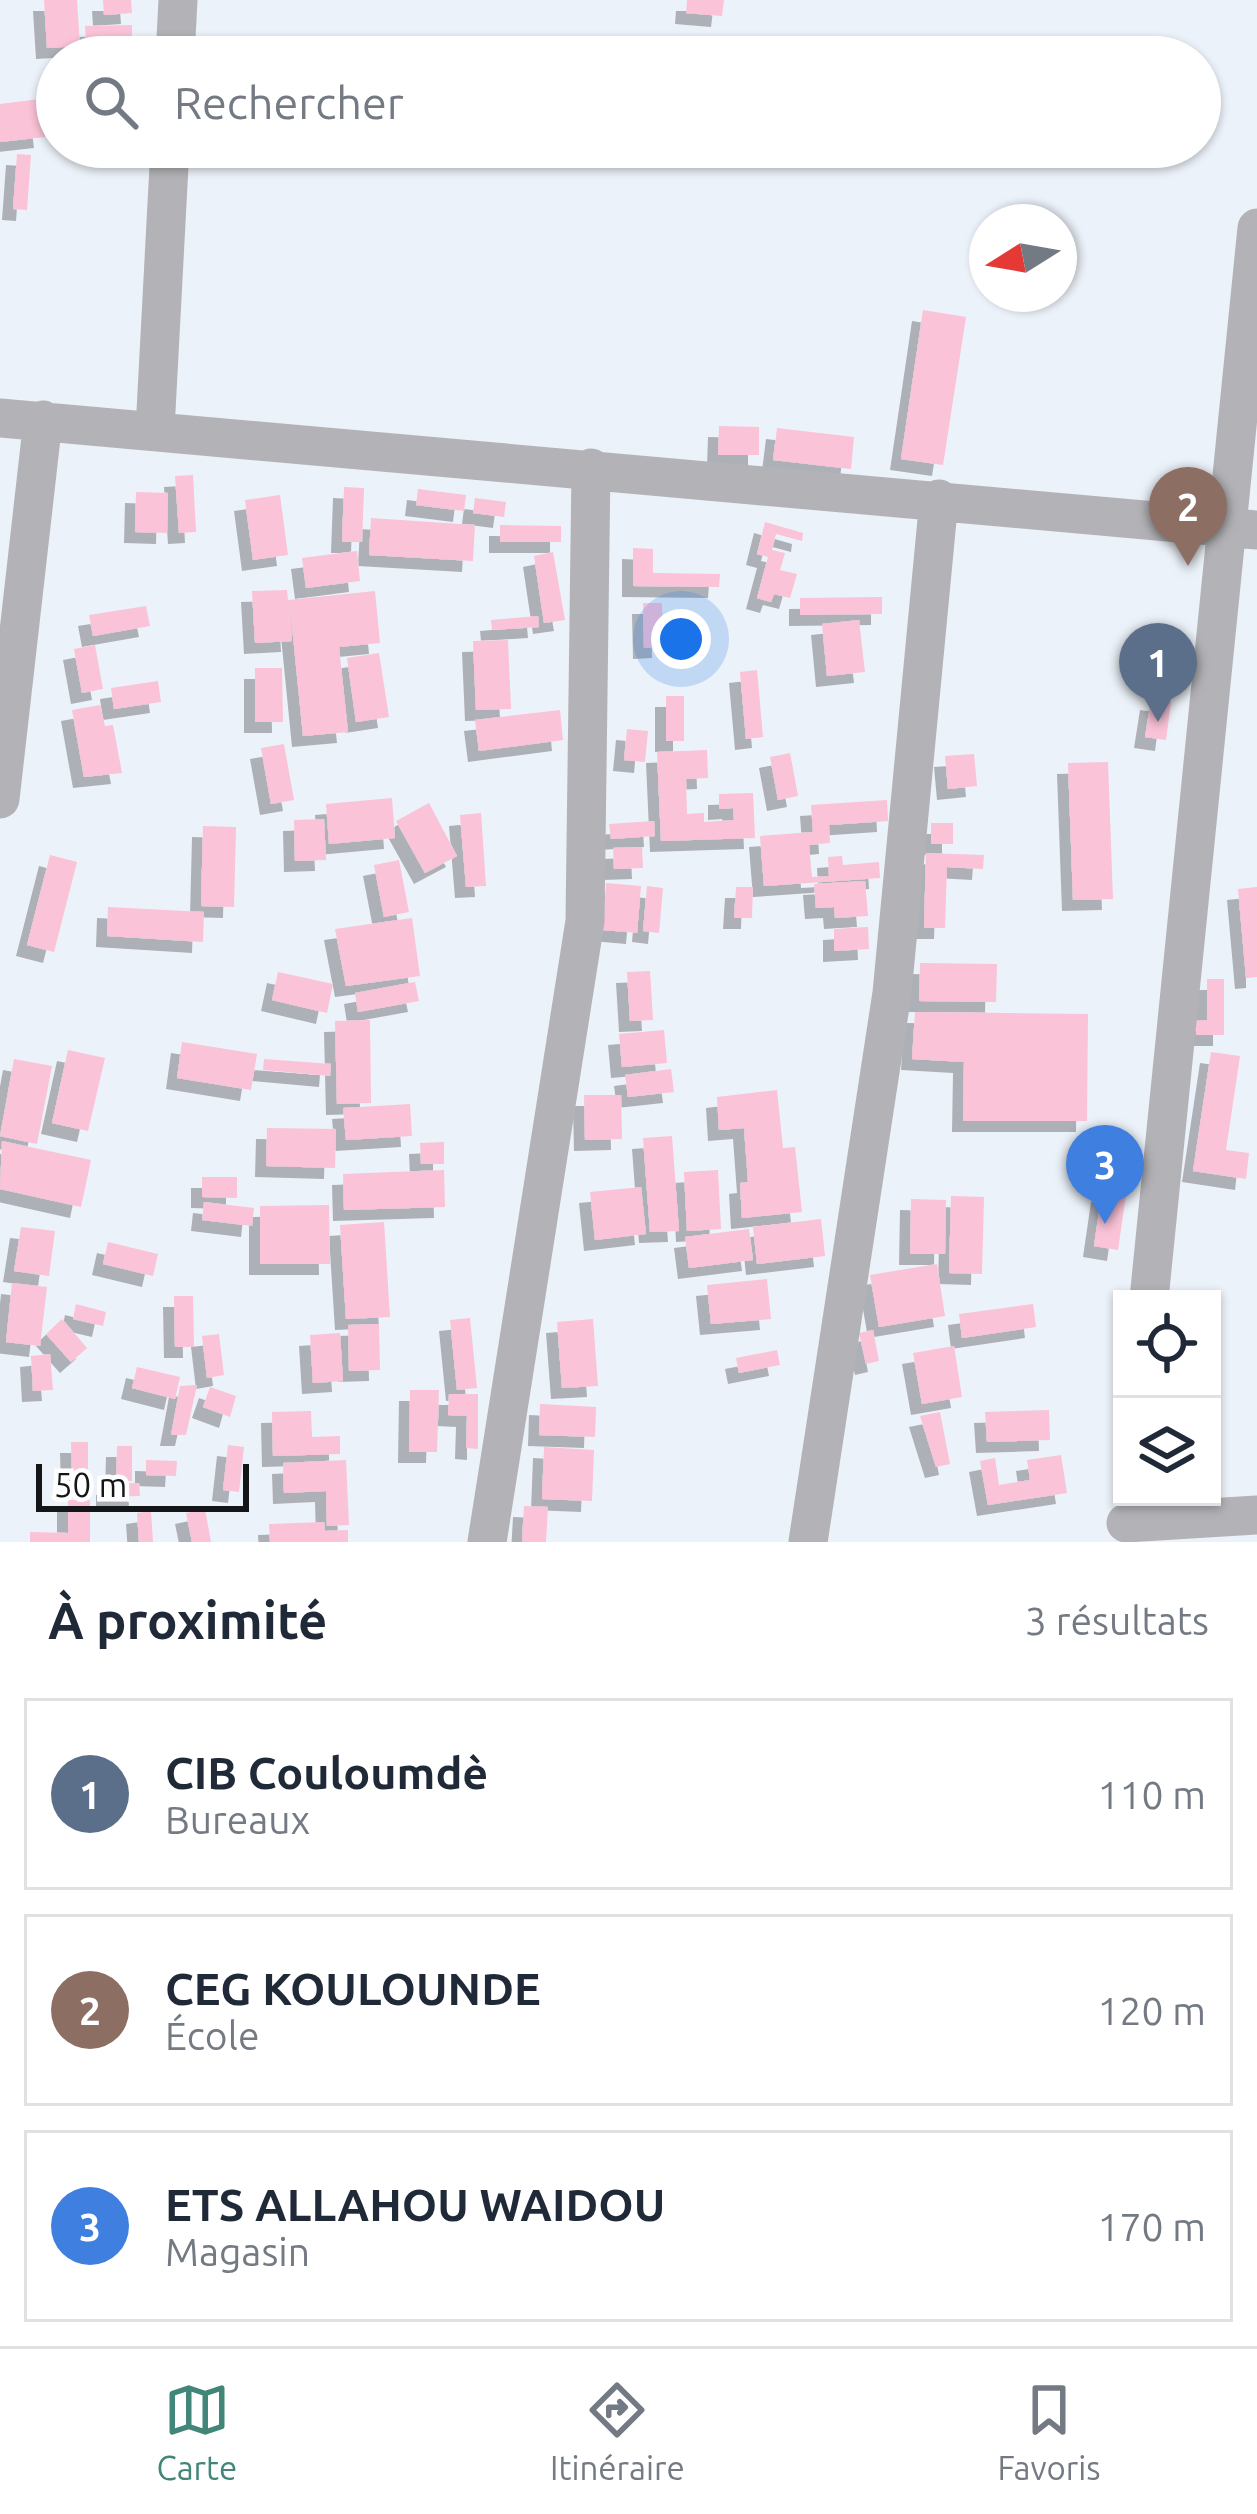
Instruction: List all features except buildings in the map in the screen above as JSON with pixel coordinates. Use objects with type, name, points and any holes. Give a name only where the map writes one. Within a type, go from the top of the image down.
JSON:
[{"type":"street","points":[[176,36],[178,0]]},
{"type":"street","points":[[155,430],[169,168]]},
{"type":"street","points":[[1150,1290],[1242,527],[1257,228]]},
{"type":"street","points":[[0,418],[1242,527]]},
{"type":"street","points":[[0,799],[43,420]]},
{"type":"street","points":[[487,1542],[585,922],[591,468]]},
{"type":"street","points":[[808,1542],[892,993],[939,499]]},
{"type":"street","points":[[1126,1521],[1257,1515]]},
{"type":"place","name":"CEG KOULOUNDE","points":[[1188,566]]},
{"type":"place","name":"CIB Couloumdè","points":[[1158,722]]},
{"type":"place","name":"ETS ALLAHOU WAIDOU","points":[[1105,1224]]}]
